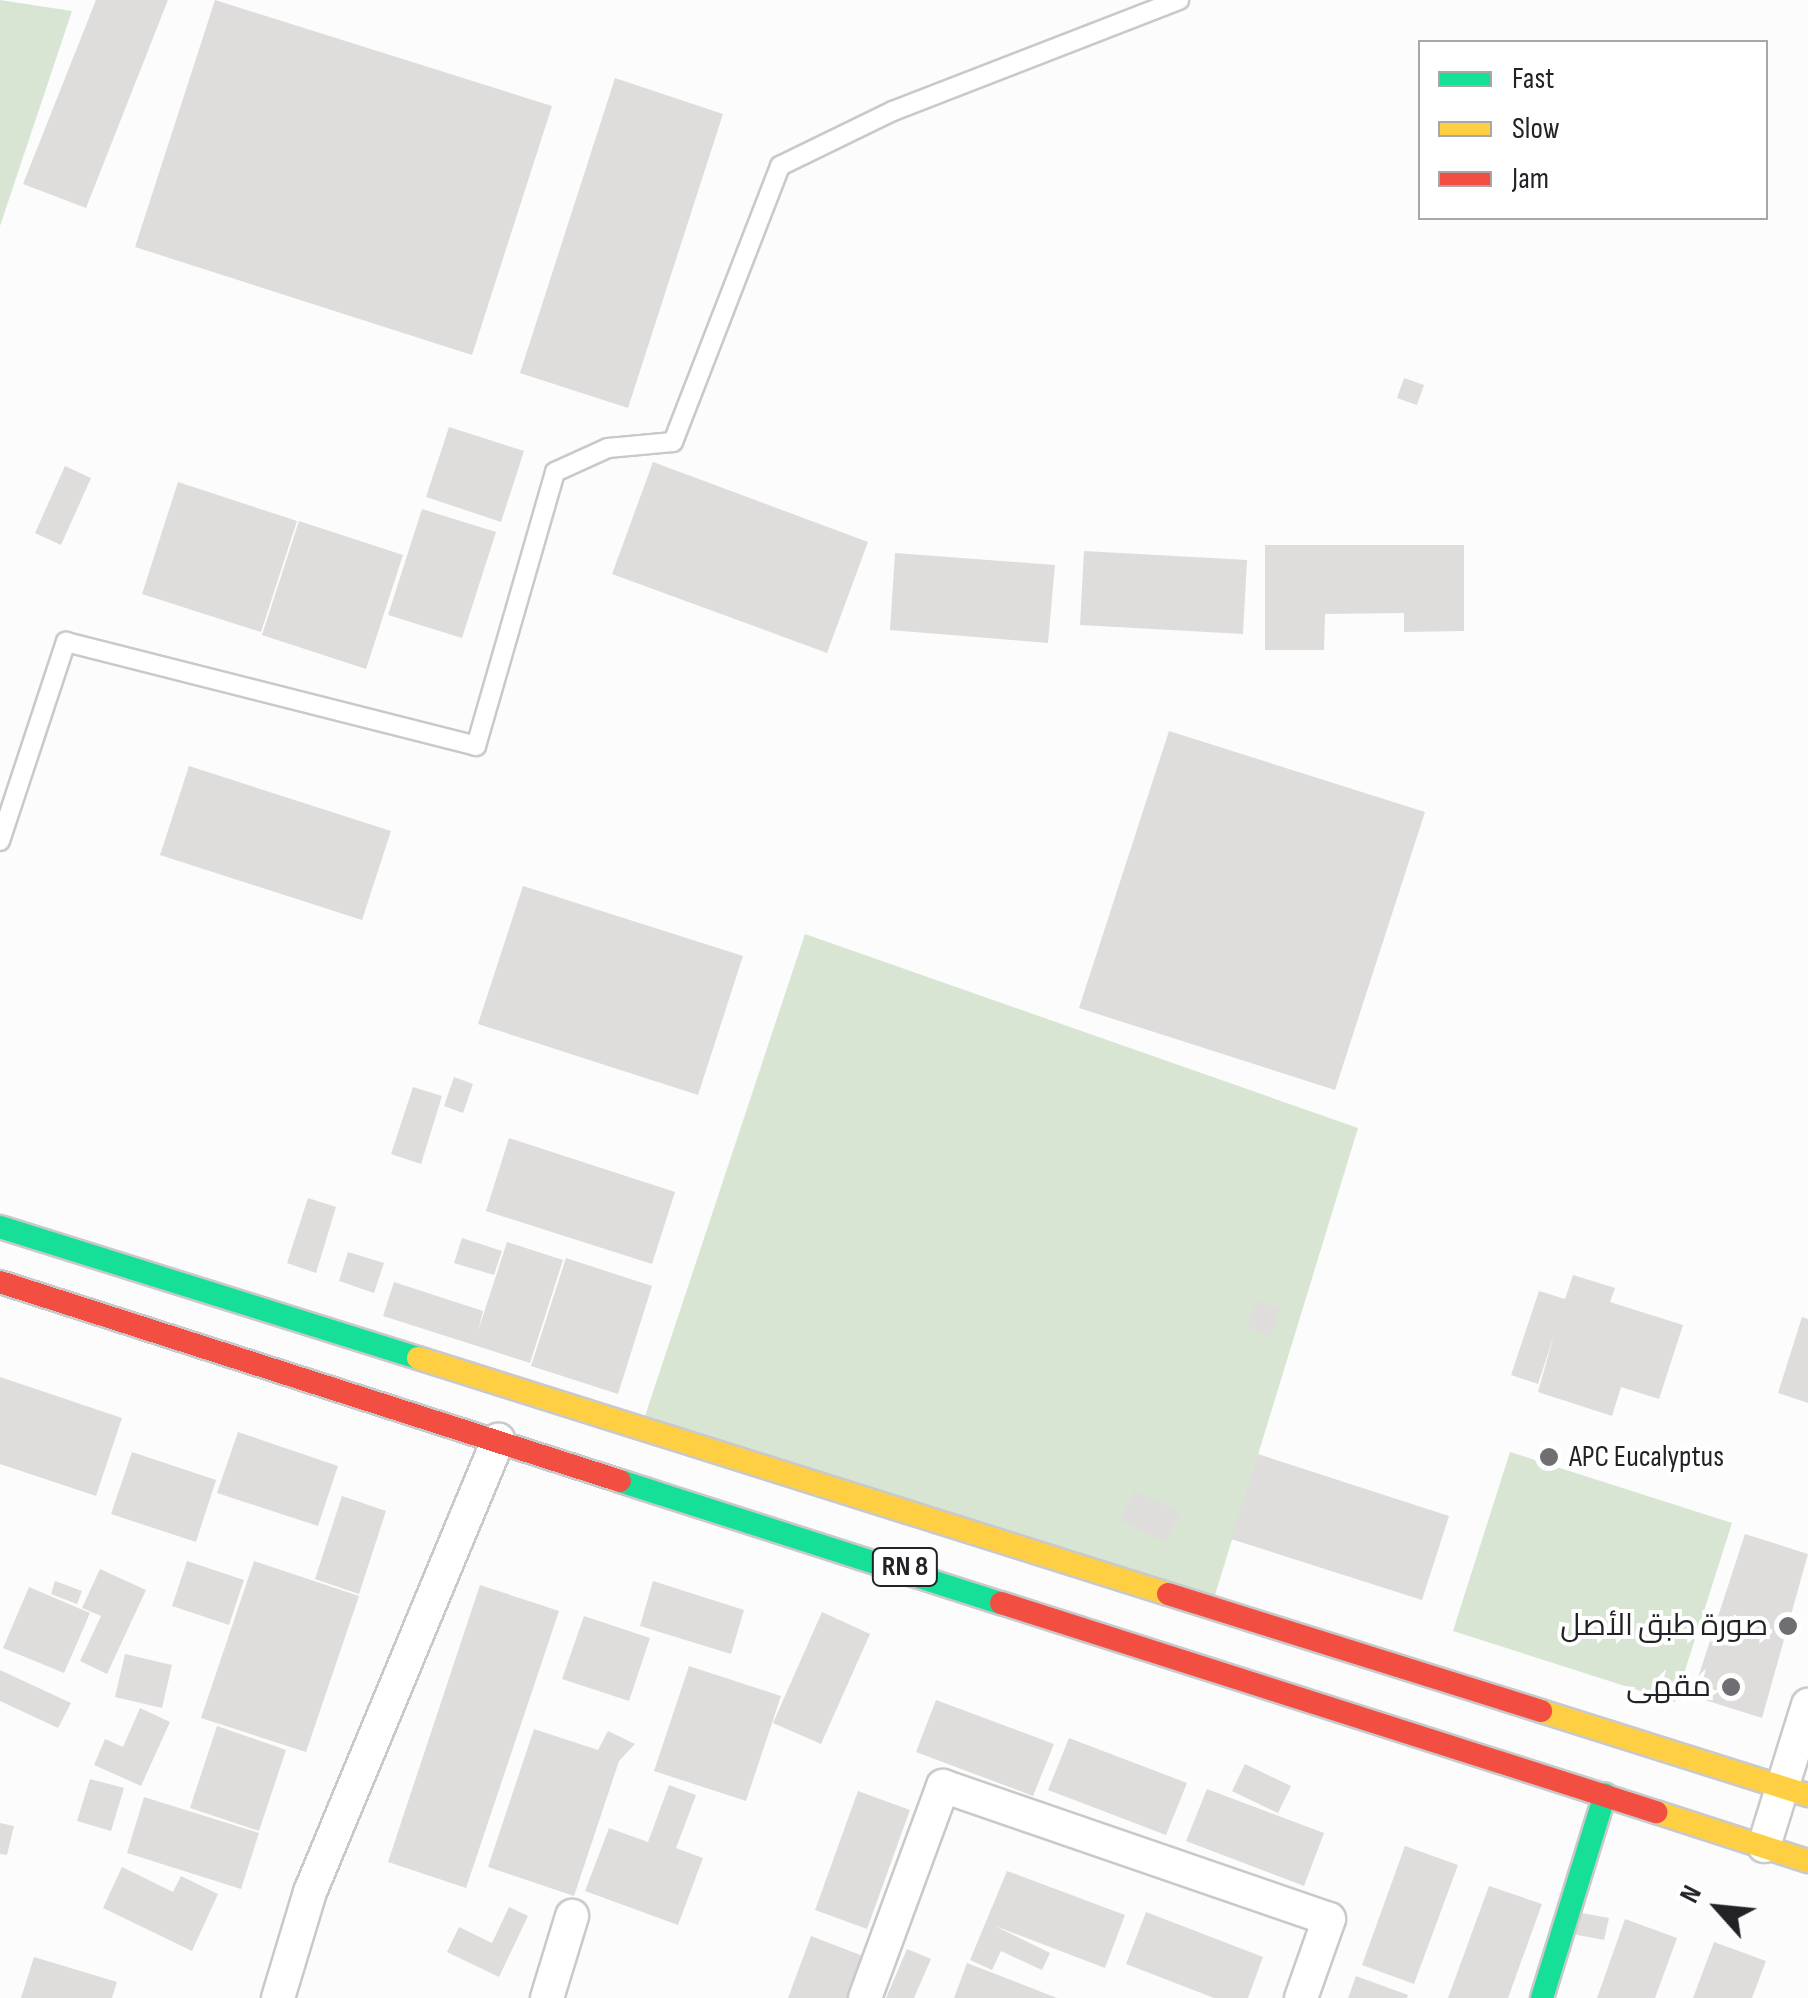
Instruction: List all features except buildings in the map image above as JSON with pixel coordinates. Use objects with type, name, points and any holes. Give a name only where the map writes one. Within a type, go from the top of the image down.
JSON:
[{"type":"main road","name":"RN 8","points":[[0,1226],[1795,1791]]},
{"type":"main road","name":"RN 8","points":[[0,1282],[1808,1860]]},
{"type":"main road","points":[[1542,1998],[1605,1795]]},
{"type":"street","points":[[278,1998],[310,1892],[498,1440]]},
{"type":"street","points":[[1764,1846],[1795,1791],[1808,1705]]},
{"type":"street","points":[[865,1998],[943,1786],[1328,1919],[1301,1998]]},
{"type":"street","points":[[546,1998],[572,1916]]},
{"type":"lane","points":[[0,841],[66,642],[476,746],[555,472],[608,448],[672,442],[780,166],[893,110],[1180,0]]},
{"type":"green space","points":[[0,0],[72,11],[0,226]]},
{"type":"green space","points":[[805,934],[1358,1128],[1212,1605],[642,1425]]},
{"type":"green space","points":[[1510,1452],[1732,1523],[1675,1702],[1453,1631]]},
{"type":"traffic: fast","points":[[0,1227],[418,1358]]},
{"type":"traffic: fast","points":[[620,1481],[1001,1603]]},
{"type":"traffic: fast","points":[[1542,1998],[1605,1795]]},
{"type":"traffic: slow","points":[[418,1358],[1168,1594]]},
{"type":"traffic: slow","points":[[1541,1711],[1808,1795]]},
{"type":"traffic: slow","points":[[1656,1812],[1808,1861]]},
{"type":"traffic: jam","points":[[0,1282],[620,1481]]},
{"type":"traffic: jam","points":[[1168,1594],[1541,1711]]},
{"type":"traffic: jam","points":[[1001,1603],[1656,1812]]},
{"type":"place","name":"APC Eucalyptus","points":[[1549,1457]]},
{"type":"place","name":"صورة طبق الأصل","points":[[1788,1626]]},
{"type":"place","name":"مقهى","points":[[1731,1687]]}]
